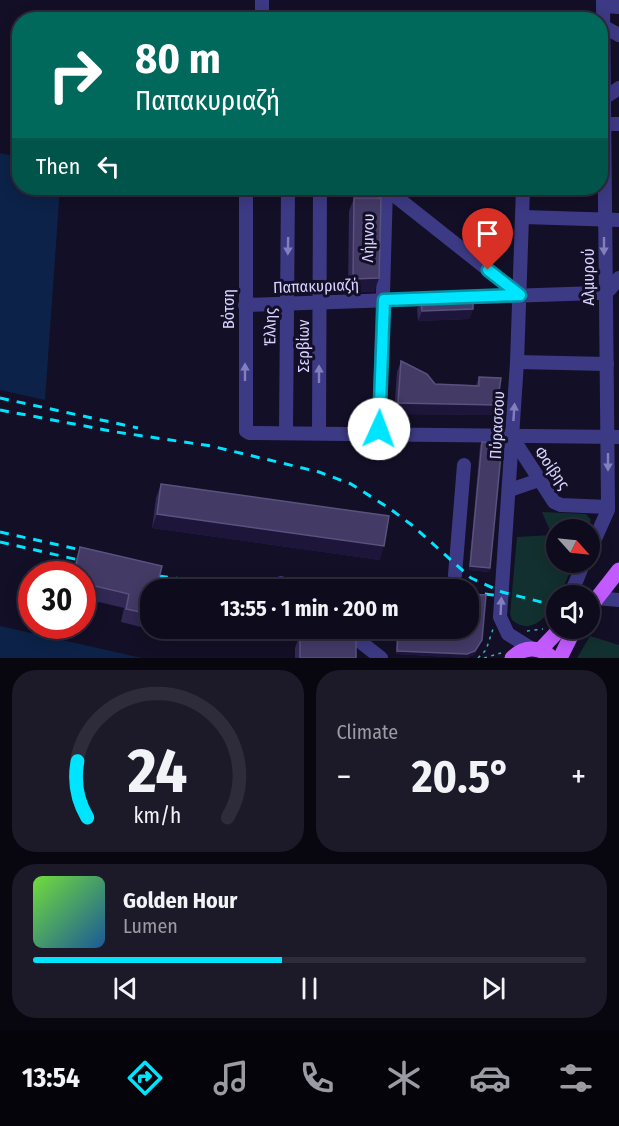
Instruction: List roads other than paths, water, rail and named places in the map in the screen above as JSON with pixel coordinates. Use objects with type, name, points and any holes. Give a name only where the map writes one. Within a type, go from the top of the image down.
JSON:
[{"type":"main road","points":[[600,593],[619,570]]},
{"type":"main road","points":[[560,658],[570,639]]},
{"type":"main road","points":[[510,656],[541,652]]},
{"type":"street","points":[[603,3],[619,7]]},
{"type":"street","name":"Βότση","points":[[246,195],[246,430],[249,433],[286,432]]},
{"type":"street","name":"Έλλης","points":[[286,432],[288,195]]},
{"type":"street","name":"Σερβίων","points":[[319,432],[320,195]]},
{"type":"street","name":"Λήμνου","points":[[379,434],[386,195]]},
{"type":"street","points":[[395,195],[520,295]]},
{"type":"street","name":"Πύρασσου","points":[[524,195],[510,490],[500,620],[508,634],[541,652]]},
{"type":"street","name":"Αλμυρού","points":[[600,529],[612,504],[613,437],[607,364],[614,286],[604,219],[605,195]]},
{"type":"street","points":[[523,217],[619,219]]},
{"type":"street","name":"Παπακυριαζή","points":[[245,305],[520,295],[614,286]]},
{"type":"street","points":[[517,362],[607,364]]},
{"type":"street","points":[[286,432],[613,437]]},
{"type":"street","name":"Φοίβης","points":[[513,436],[549,497],[561,505],[612,504]]},
{"type":"street","points":[[455,575],[464,465]]},
{"type":"street","points":[[510,490],[539,480]]},
{"type":"street","points":[[600,601],[619,600]]},
{"type":"street","points":[[357,639],[381,658]]},
{"type":"water","points":[[0,153],[12,156],[12,195],[60,195],[45,400],[0,390]]},
{"type":"water","points":[[0,626],[18,630],[18,639],[58,639],[142,658],[0,658]]},
{"type":"railway","points":[[0,398],[138,428]]},
{"type":"railway","points":[[0,410],[116,432],[211,446],[319,472],[351,484],[389,508],[413,526],[471,578],[502,592],[545,603]]},
{"type":"railway","points":[[0,532],[95,553]]},
{"type":"railway","points":[[0,542],[83,561]]},
{"type":"railway","points":[[142,574],[183,579]]},
{"type":"railway","points":[[479,593],[501,596]]},
{"type":"railway","points":[[600,612],[604,612]]}]
